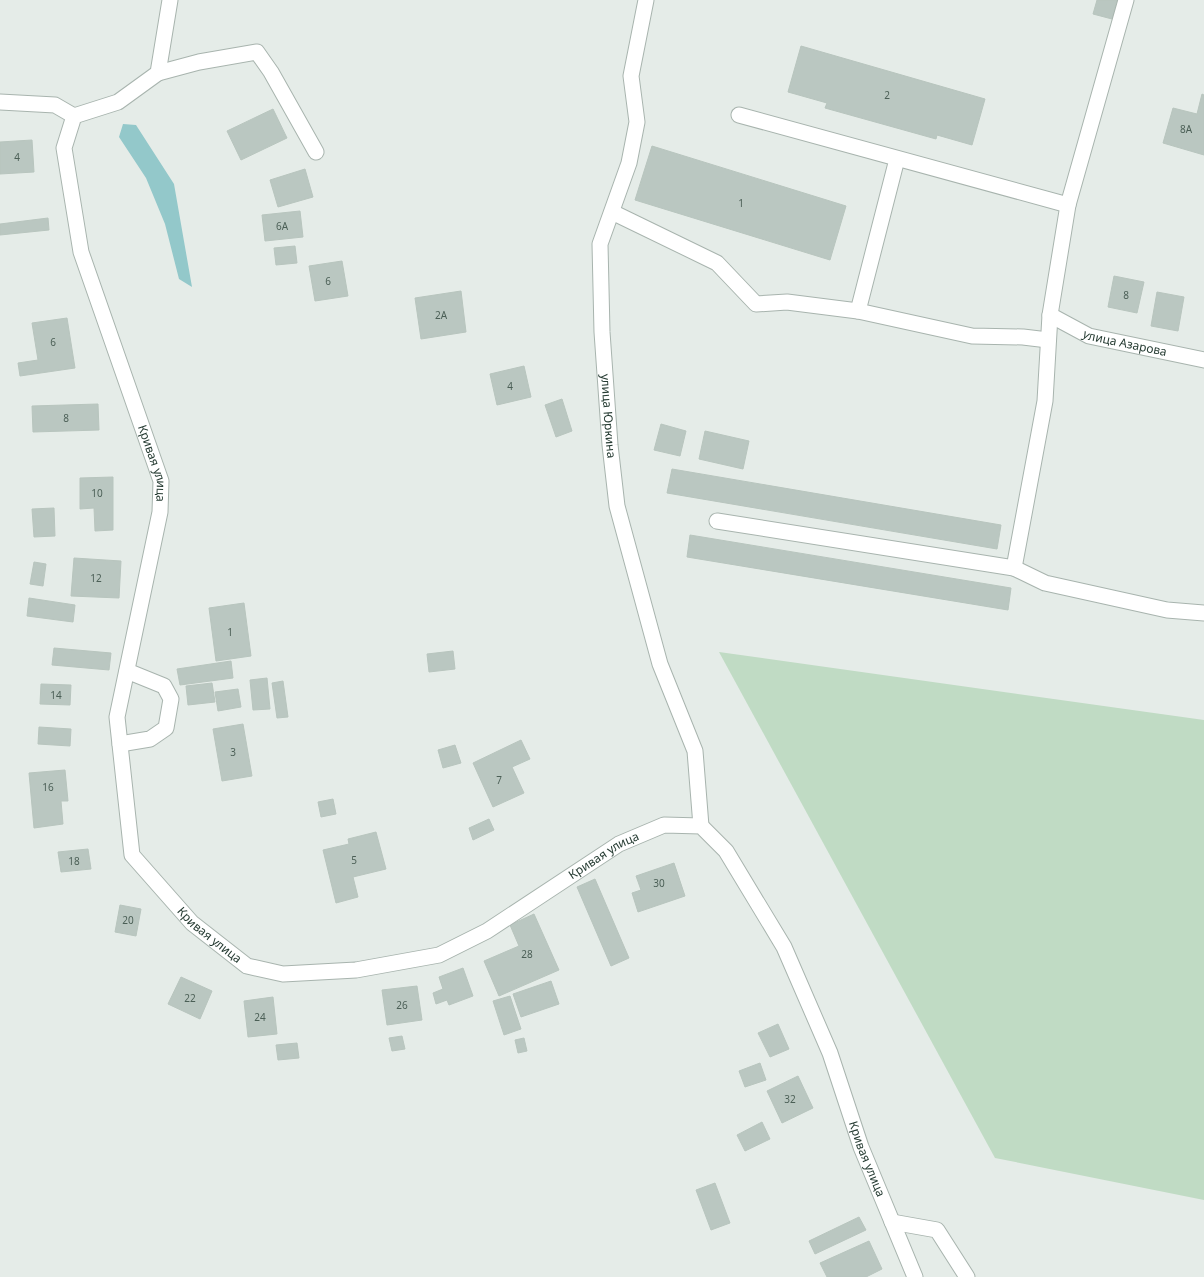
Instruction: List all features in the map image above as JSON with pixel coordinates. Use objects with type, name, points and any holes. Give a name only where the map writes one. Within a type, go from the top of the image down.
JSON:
[{"type":"street","points":[[158,73],[170,0]]},
{"type":"street","name":"улица Юркина","points":[[646,0],[631,76],[636,122],[629,163],[600,244],[602,332],[610,444],[617,506],[660,664],[696,751],[701,826]]},
{"type":"street","points":[[1014,568],[1045,401],[1050,314],[1068,205],[1126,0]]},
{"type":"street","points":[[0,102],[54,105],[74,116],[118,102],[158,73],[199,62],[257,52],[271,72],[316,152]]},
{"type":"street","points":[[739,115],[1068,205]]},
{"type":"street","name":"Кривая улица","points":[[74,116],[64,148],[81,252],[161,481],[160,512],[117,717],[132,855],[192,923],[247,966],[283,974],[356,970],[439,956],[487,931],[618,844],[664,825],[701,826],[726,851],[784,947],[830,1053],[861,1147],[915,1277]]},
{"type":"street","points":[[858,311],[897,159]]},
{"type":"street","points":[[612,212],[717,263],[756,304],[787,302],[858,311],[972,336],[1023,337],[1048,340]]},
{"type":"street","name":"улица Азарова","points":[[1050,314],[1089,336],[1204,360]]},
{"type":"street","points":[[717,521],[1014,568],[1045,583],[1167,610],[1204,613]]},
{"type":"street","points":[[120,744],[150,739],[166,728],[171,698],[164,686],[127,671]]},
{"type":"street","points":[[892,1222],[937,1230],[967,1277]]},
{"type":"green space","points":[[719,652],[1204,720],[1204,1200],[995,1158]]},
{"type":"water","points":[[123,124],[136,125],[174,184],[192,287],[179,279],[165,224],[146,178],[119,137]]},
{"type":"building","points":[[1097,0],[1117,0],[1112,19],[1093,14]]},
{"type":"building","points":[[801,46],[985,99],[972,145],[937,135],[936,139],[825,108],[827,103],[788,92]]},
{"type":"building","points":[[1202,94],[1204,95],[1204,155],[1163,143],[1173,108],[1197,114]]},
{"type":"building","points":[[273,109],[287,138],[241,160],[227,131]]},
{"type":"building","points":[[32,140],[34,172],[0,174],[0,142]]},
{"type":"building","points":[[652,146],[846,206],[830,260],[635,200]]},
{"type":"building","points":[[305,169],[313,197],[278,207],[270,180]]},
{"type":"building","points":[[300,211],[303,237],[265,241],[262,215]]},
{"type":"building","points":[[48,218],[49,230],[0,235],[0,224]]},
{"type":"building","points":[[295,246],[297,263],[276,265],[274,248]]},
{"type":"building","points":[[342,261],[348,296],[315,301],[309,266]]},
{"type":"building","points":[[1114,276],[1144,282],[1137,313],[1108,307]]},
{"type":"building","points":[[461,291],[466,332],[421,339],[415,298]]},
{"type":"building","points":[[1157,292],[1184,297],[1178,331],[1151,326]]},
{"type":"building","points":[[67,318],[75,368],[20,376],[18,363],[38,360],[32,323]]},
{"type":"building","points":[[524,366],[531,397],[497,405],[490,374]]},
{"type":"building","points":[[562,399],[572,431],[556,437],[545,405]]},
{"type":"building","points":[[98,404],[99,430],[33,432],[32,406]]},
{"type":"building","points":[[661,424],[686,431],[680,456],[654,450]]},
{"type":"building","points":[[705,431],[749,441],[743,469],[699,459]]},
{"type":"building","points":[[672,469],[1001,525],[997,549],[667,493]]},
{"type":"building","points":[[113,477],[113,530],[95,531],[94,508],[80,509],[80,478]]},
{"type":"building","points":[[54,508],[55,536],[34,537],[32,509]]},
{"type":"building","points":[[690,535],[1011,588],[1008,610],[687,557]]},
{"type":"building","points":[[74,558],[121,561],[119,598],[71,596]]},
{"type":"building","points":[[34,562],[46,564],[43,586],[30,584]]},
{"type":"building","points":[[29,598],[75,605],[73,622],[27,616]]},
{"type":"building","points":[[244,603],[251,656],[216,661],[209,608]]},
{"type":"building","points":[[54,648],[111,653],[109,670],[52,665]]},
{"type":"building","points":[[453,651],[455,669],[429,672],[427,654]]},
{"type":"building","points":[[231,661],[233,678],[180,685],[177,669]]},
{"type":"building","points":[[267,678],[270,709],[253,710],[250,680]]},
{"type":"building","points":[[283,681],[288,717],[277,718],[272,683]]},
{"type":"building","points":[[212,683],[215,702],[188,705],[186,686]]},
{"type":"building","points":[[41,684],[71,685],[70,705],[40,704]]},
{"type":"building","points":[[238,689],[241,707],[218,711],[215,692]]},
{"type":"building","points":[[243,724],[252,776],[222,781],[213,729]]},
{"type":"building","points":[[39,727],[71,729],[70,746],[38,744]]},
{"type":"building","points":[[521,740],[530,759],[512,767],[524,793],[493,807],[473,763]]},
{"type":"building","points":[[455,745],[461,763],[443,768],[438,750]]},
{"type":"building","points":[[65,770],[68,801],[61,801],[63,824],[34,828],[29,773]]},
{"type":"building","points":[[333,799],[336,814],[321,817],[318,802]]},
{"type":"building","points":[[489,819],[494,830],[473,840],[469,828]]},
{"type":"building","points":[[376,832],[386,869],[353,877],[358,897],[336,903],[323,850],[349,844],[348,839]]},
{"type":"building","points":[[88,849],[91,869],[61,872],[58,852]]},
{"type":"building","points":[[674,863],[685,896],[638,912],[632,893],[641,890],[636,876]]},
{"type":"building","points":[[595,879],[629,958],[611,966],[577,887]]},
{"type":"building","points":[[120,905],[141,909],[136,936],[115,932]]},
{"type":"building","points":[[534,914],[559,970],[499,996],[484,961],[519,946],[510,925]]},
{"type":"building","points":[[463,968],[473,996],[449,1005],[447,1000],[436,1004],[433,993],[443,989],[439,977]]},
{"type":"building","points":[[181,977],[212,991],[200,1019],[168,1004]]},
{"type":"building","points":[[551,981],[559,1004],[521,1017],[513,994]]},
{"type":"building","points":[[417,986],[422,1020],[387,1025],[382,990]]},
{"type":"building","points":[[510,996],[521,1029],[504,1035],[493,1001]]},
{"type":"building","points":[[273,997],[277,1034],[248,1037],[244,1001]]},
{"type":"building","points":[[778,1024],[789,1049],[770,1057],[758,1033]]},
{"type":"building","points":[[402,1036],[405,1049],[392,1051],[389,1038]]},
{"type":"building","points":[[524,1038],[527,1051],[518,1053],[515,1040]]},
{"type":"building","points":[[297,1043],[299,1058],[278,1060],[276,1045]]},
{"type":"building","points":[[760,1063],[766,1080],[745,1087],[739,1071]]},
{"type":"building","points":[[798,1076],[813,1108],[782,1123],[767,1091]]},
{"type":"building","points":[[762,1122],[770,1139],[745,1151],[737,1135]]},
{"type":"building","points":[[715,1183],[730,1223],[711,1230],[696,1190]]},
{"type":"building","points":[[859,1217],[866,1230],[815,1254],[809,1241]]},
{"type":"building","points":[[869,1241],[882,1269],[866,1277],[827,1277],[820,1263]]}]
